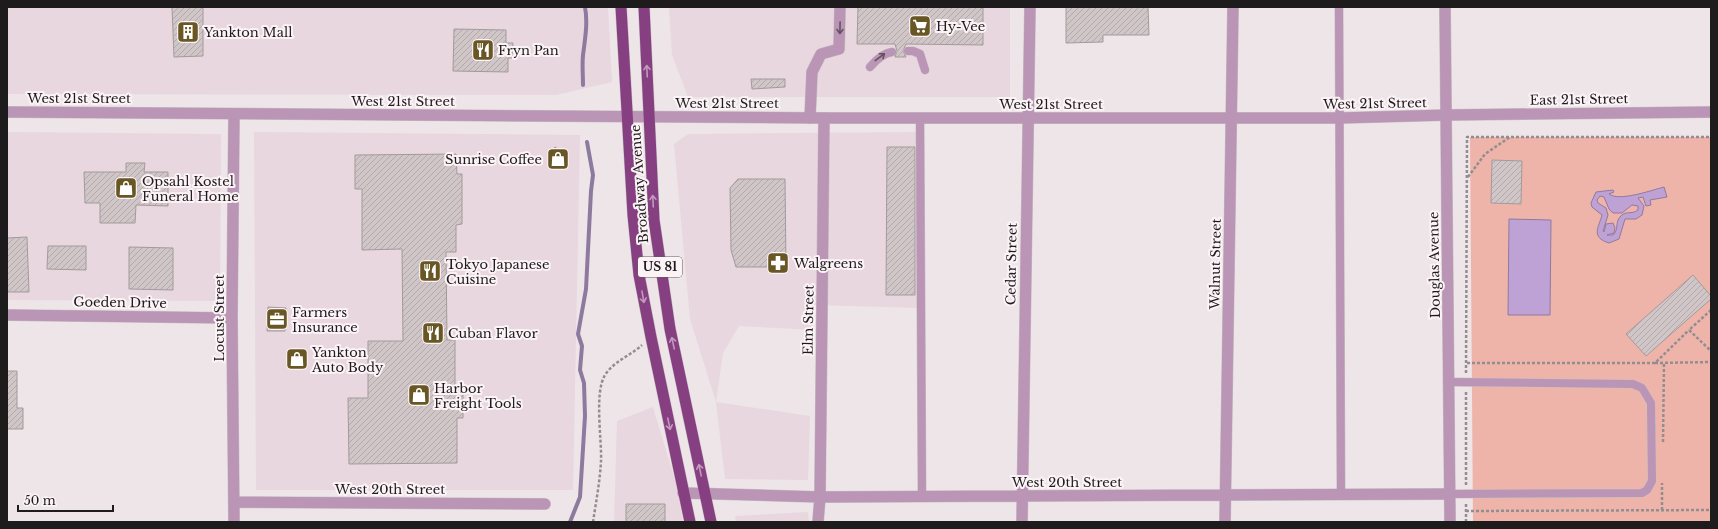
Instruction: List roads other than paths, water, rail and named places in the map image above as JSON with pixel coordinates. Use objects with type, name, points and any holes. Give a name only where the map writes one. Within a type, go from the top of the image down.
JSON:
[{"type":"highway","name":"Broadway Avenue","points":[[621,7],[633,215],[639,267],[650,337],[690,522]]},
{"type":"highway","name":"Broadway Avenue","points":[[644,7],[654,220],[670,329],[711,522]]},
{"type":"street","name":"Elm Street","points":[[818,522],[820,497],[818,90],[820,67],[830,51],[839,49],[840,7]]},
{"type":"street","name":"Cedar Street","points":[[1022,522],[1030,7]]},
{"type":"street","name":"Walnut Street","points":[[1225,522],[1233,7]]},
{"type":"street","name":"Douglas Avenue","points":[[1445,7],[1450,382],[1450,522]]},
{"type":"street","name":"West 21st Street","points":[[7,112],[818,118],[1340,118],[1447,115]]},
{"type":"street","name":"East 21st Street","points":[[1447,115],[1711,112]]},
{"type":"street","name":"Locust Street","points":[[234,114],[232,318],[234,522]]},
{"type":"street","name":"Goeden Drive","points":[[7,316],[232,318]]},
{"type":"street","name":"West 20th Street","points":[[684,493],[820,497],[1451,494]]},
{"type":"street","name":"West 20th Street","points":[[234,502],[545,504]]},
{"type":"lane","points":[[1339,7],[1341,495]]},
{"type":"lane","points":[[908,51],[913,51],[920,54],[925,70]]},
{"type":"lane","points":[[870,67],[884,54],[892,52]]},
{"type":"lane","points":[[920,118],[922,496]]},
{"type":"lane","points":[[1450,382],[1633,384],[1642,388],[1651,403],[1652,481],[1647,490],[1642,493],[1451,494]]},
{"type":"waterway","points":[[583,85],[583,59],[586,25],[585,7]]},
{"type":"waterway","points":[[570,522],[580,497],[585,416],[584,383],[580,370],[582,346],[578,334],[586,289],[593,175],[587,142]]},
{"type":"place","name":"Hy-Vee","points":[[920,26]]},
{"type":"place","name":"Yankton Mall","points":[[188,32]]},
{"type":"place","name":"Fryn Pan","points":[[483,50]]},
{"type":"place","name":"Sunrise Coffee","points":[[558,159]]},
{"type":"place","name":"Opsahl Kostel Funeral Home","points":[[126,188]]},
{"type":"place","name":"Walgreens","points":[[778,263]]},
{"type":"place","name":"Tokyo Japanese Cuisine","points":[[430,271]]},
{"type":"place","name":"Farmers Insurance","points":[[277,319]]},
{"type":"place","name":"Cuban Flavor","points":[[433,333]]},
{"type":"place","name":"Yankton Auto Body","points":[[297,359]]},
{"type":"place","name":"Harbor Freight Tools","points":[[419,395]]}]
